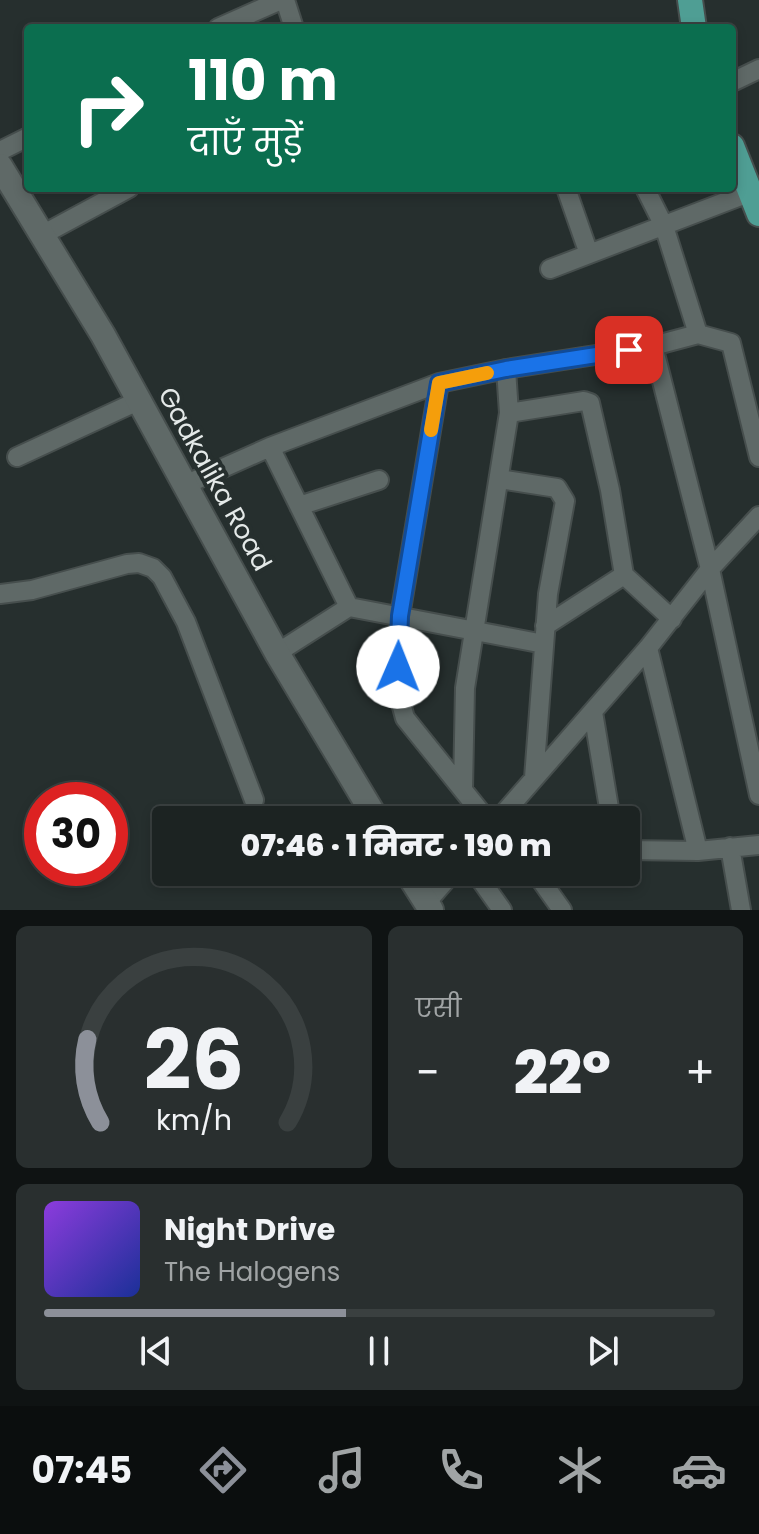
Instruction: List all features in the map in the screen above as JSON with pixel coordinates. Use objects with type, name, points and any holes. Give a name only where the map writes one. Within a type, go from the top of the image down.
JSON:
[{"type":"main road","points":[[690,0],[693,24]]},
{"type":"main road","points":[[736,156],[755,203]]},
{"type":"street","points":[[227,24],[283,0],[292,24]]},
{"type":"street","points":[[736,80],[759,69]]},
{"type":"street","points":[[0,151],[24,139]]},
{"type":"street","name":"Gadkalika Road","points":[[0,166],[7,193],[42,235],[140,400],[277,653],[369,806]]},
{"type":"street","points":[[42,235],[117,192]]},
{"type":"street","points":[[567,192],[589,254]]},
{"type":"street","points":[[647,192],[664,226],[698,334]]},
{"type":"street","points":[[550,269],[664,226],[755,203]]},
{"type":"street","points":[[187,484],[270,447],[439,383],[653,346],[698,334],[731,343],[759,457]]},
{"type":"street","points":[[653,346],[710,569],[759,795]]},
{"type":"street","points":[[463,789],[465,688],[509,413],[506,369]]},
{"type":"street","points":[[439,383],[400,616],[400,707],[405,718],[476,806]]},
{"type":"street","points":[[17,457],[140,400]]},
{"type":"street","points":[[509,413],[584,401],[590,403],[610,490],[624,575],[672,619]]},
{"type":"street","points":[[270,447],[349,607]]},
{"type":"street","points":[[499,479],[545,484],[564,494],[565,501],[545,635],[534,778]]},
{"type":"street","points":[[299,506],[379,480]]},
{"type":"street","points":[[510,806],[648,648],[710,569],[759,516]]},
{"type":"street","points":[[0,594],[32,590],[127,564],[139,563],[153,568],[162,577],[186,622],[254,800]]},
{"type":"street","points":[[277,653],[349,607],[476,630],[545,635],[624,575]]},
{"type":"street","points":[[648,648],[698,851]]},
{"type":"street","points":[[593,712],[609,806]]},
{"type":"street","points":[[640,850],[698,851],[759,845]]},
{"type":"street","points":[[730,847],[741,910]]},
{"type":"street","points":[[416,886],[428,906],[443,886]]},
{"type":"street","points":[[485,886],[502,910]]},
{"type":"street","points":[[545,886],[562,910]]},
{"type":"slow traffic","points":[[431,430],[439,383],[487,373]]},
{"type":"route","points":[[398,667],[400,616],[439,383],[629,350]]}]
